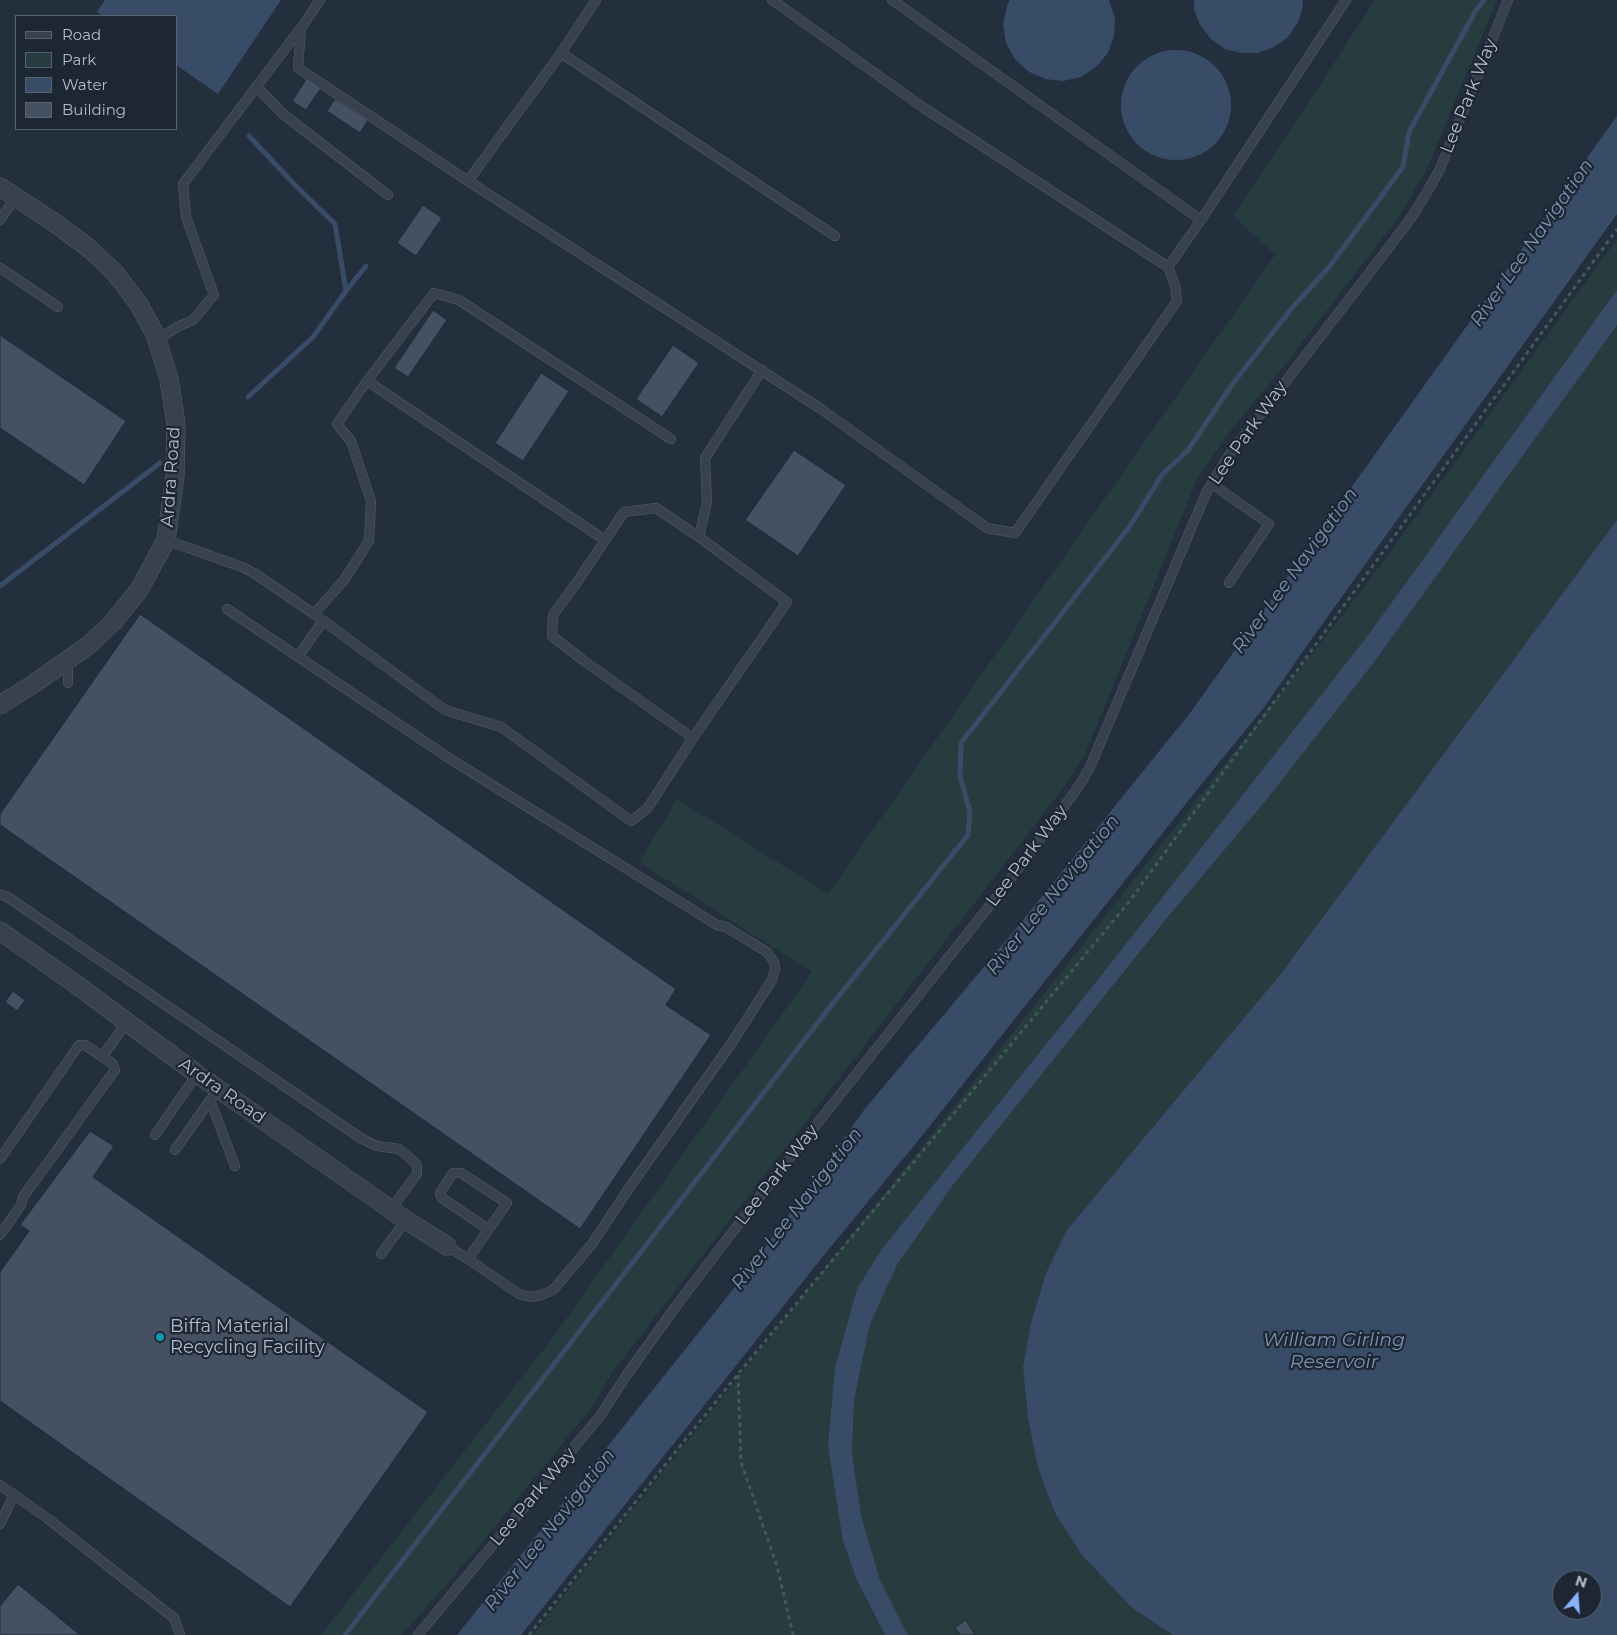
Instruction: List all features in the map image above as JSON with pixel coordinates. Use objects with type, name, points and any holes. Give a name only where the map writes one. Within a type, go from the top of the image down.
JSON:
[{"type":"street","name":"Ardra Road","points":[[0,186],[90,249],[115,273],[138,303],[157,340],[169,379],[176,424],[175,476],[166,540],[139,590],[114,621],[89,645],[0,706]]},
{"type":"street","name":"Ardra Road","points":[[0,931],[197,1074],[214,1094],[447,1246]]},
{"type":"lane","points":[[157,340],[177,327],[193,320],[214,295],[186,217],[183,184],[320,0]]},
{"type":"lane","points":[[468,181],[561,53],[596,0]]},
{"type":"lane","points":[[301,28],[298,68],[468,181],[762,370],[987,528],[1015,533],[1177,301],[1175,285],[1168,267],[924,108],[772,0]]},
{"type":"lane","points":[[892,0],[1201,220]]},
{"type":"lane","points":[[1168,267],[1346,0]]},
{"type":"lane","name":"Lee Park Way","points":[[418,1635],[600,1416],[676,1306],[1003,889],[1064,808],[1090,767],[1207,491],[1229,454],[1387,250],[1426,194],[1440,169],[1508,0]]},
{"type":"lane","points":[[561,53],[835,236]]},
{"type":"lane","points":[[256,86],[283,114],[388,195]]},
{"type":"lane","points":[[0,220],[16,197]]},
{"type":"lane","points":[[0,268],[58,307]]},
{"type":"lane","points":[[314,614],[344,580],[369,541],[371,501],[351,441],[337,424],[366,381],[434,292],[460,300],[671,439]]},
{"type":"lane","points":[[699,537],[707,502],[705,458],[762,370]]},
{"type":"lane","points":[[366,381],[605,540]]},
{"type":"lane","points":[[1212,484],[1269,524],[1229,583]]},
{"type":"lane","points":[[166,540],[242,566],[266,580],[445,710],[501,727],[631,821],[647,809],[693,738],[787,602],[699,537],[656,508],[624,512],[553,615],[552,636],[693,738]]},
{"type":"lane","points":[[228,609],[452,760],[717,924],[726,927],[767,952],[774,962],[775,969],[772,980],[730,1044],[592,1244],[553,1290],[541,1296],[531,1297],[519,1294],[447,1246]]},
{"type":"lane","points":[[299,656],[323,621]]},
{"type":"lane","points":[[68,660],[68,683]]},
{"type":"lane","points":[[4,896],[362,1140],[377,1146],[398,1149],[410,1158],[416,1165],[417,1174],[391,1209]]},
{"type":"lane","points":[[102,1057],[127,1022]]},
{"type":"lane","points":[[0,1159],[79,1045],[85,1045],[114,1064],[115,1070],[23,1197],[21,1205],[0,1235]]},
{"type":"lane","points":[[155,1135],[197,1074]]},
{"type":"lane","points":[[175,1150],[214,1094]]},
{"type":"lane","points":[[214,1094],[235,1166]]},
{"type":"lane","points":[[468,1259],[507,1202],[461,1173],[453,1174],[441,1191],[442,1198],[488,1229]]},
{"type":"lane","points":[[381,1254],[406,1220]]},
{"type":"lane","points":[[0,1485],[48,1518],[174,1618],[180,1635]]},
{"type":"lane","points":[[0,1524],[14,1495]]},
{"type":"path","points":[[529,1635],[738,1374],[1129,902],[1617,229]]},
{"type":"path","points":[[738,1374],[741,1462],[777,1566],[793,1635]]},
{"type":"green space","points":[[1375,0],[1497,0],[1428,166],[1401,214],[1281,370],[1233,427],[1197,479],[1086,752],[1067,783],[614,1370],[591,1408],[472,1555],[402,1635],[321,1635],[554,1336],[812,972],[639,862],[677,799],[828,894],[1275,255],[1234,216]]},
{"type":"green space","points":[[1617,239],[1617,290],[1369,634],[1242,798],[974,1135],[857,1289],[843,1541],[856,1578],[885,1635],[533,1635],[1058,976],[1366,585]]},
{"type":"green space","points":[[1617,325],[1617,520],[1280,975],[1067,1230],[1046,1273],[1031,1323],[1023,1367],[1028,1418],[1037,1464],[1046,1490],[1055,1513],[1082,1555],[1131,1607],[1173,1635],[908,1635],[880,1580],[861,1515],[852,1453],[854,1400],[870,1324],[897,1265],[953,1185],[1378,657]]},
{"type":"water","points":[[105,0],[281,0],[218,94],[178,66],[178,15],[102,15],[97,12]]},
{"type":"water","points":[[1010,0],[1109,0],[1115,18],[1114,36],[1108,53],[1096,67],[1081,77],[1063,81],[1045,79],[1029,72],[1015,59],[1006,43],[1003,24]]},
{"type":"water","points":[[1194,0],[1302,0],[1303,6],[1298,22],[1288,37],[1274,47],[1258,53],[1241,53],[1225,49],[1211,39],[1200,25],[1194,9]]},
{"type":"water","points":[[1176,50],[1197,54],[1215,66],[1227,84],[1231,105],[1227,126],[1215,144],[1197,156],[1176,160],[1155,156],[1137,144],[1125,126],[1121,105],[1125,84],[1137,66],[1155,54]]},
{"type":"water","name":"River Lee Navigation","points":[[1617,116],[1617,214],[1265,706],[521,1635],[457,1635],[751,1267],[864,1110],[1024,919],[1190,713]]},
{"type":"water","points":[[1617,290],[1617,325],[1378,657],[1267,799],[1168,917],[953,1185],[897,1265],[870,1324],[854,1400],[852,1453],[861,1515],[880,1580],[908,1635],[885,1635],[856,1578],[843,1541],[828,1446],[835,1368],[857,1289],[882,1249],[1096,982],[1369,634]]},
{"type":"water","name":"William Girling Reservoir","points":[[1617,520],[1617,1635],[1173,1635],[1131,1607],[1082,1555],[1055,1513],[1037,1464],[1028,1418],[1023,1367],[1031,1323],[1046,1273],[1067,1230],[1280,975]]},
{"type":"building","points":[[307,78],[321,88],[306,110],[292,101]]},
{"type":"building","points":[[335,99],[368,120],[360,133],[327,111]]},
{"type":"building","points":[[423,205],[442,218],[416,256],[397,243]]},
{"type":"building","points":[[433,310],[447,320],[408,377],[394,368]]},
{"type":"building","points":[[0,335],[126,421],[84,485],[0,428]]},
{"type":"building","points":[[673,345],[699,363],[662,417],[636,399]]},
{"type":"building","points":[[541,373],[569,391],[523,461],[495,443]]},
{"type":"building","points":[[794,450],[846,485],[798,556],[745,520]]},
{"type":"building","points":[[140,614],[676,989],[666,1005],[711,1035],[580,1229],[0,825],[0,814]]},
{"type":"building","points":[[13,991],[25,1000],[17,1011],[5,1002]]},
{"type":"building","name":"Biffa Material Recycling Facility","points":[[90,1131],[114,1146],[93,1177],[428,1412],[290,1607],[0,1401],[0,1272],[29,1231],[20,1225]]},
{"type":"building","points":[[18,1584],[80,1635],[0,1635],[0,1606]]},
{"type":"building","points":[[966,1620],[975,1635],[960,1635],[955,1627]]},
{"type":"waterway","points":[[345,1635],[826,1012],[968,835],[970,812],[960,776],[961,743],[1130,526],[1162,475],[1188,450],[1234,382],[1292,308],[1329,267],[1403,167],[1409,132],[1475,12],[1484,0]]},
{"type":"waterway","points":[[248,397],[313,337],[346,291],[335,224],[249,136]]},
{"type":"waterway","points":[[346,291],[366,266]]},
{"type":"waterway","points":[[0,586],[160,463]]},
{"type":"place","name":"Biffa Material Recycling Facility","points":[[160,1337]]}]
